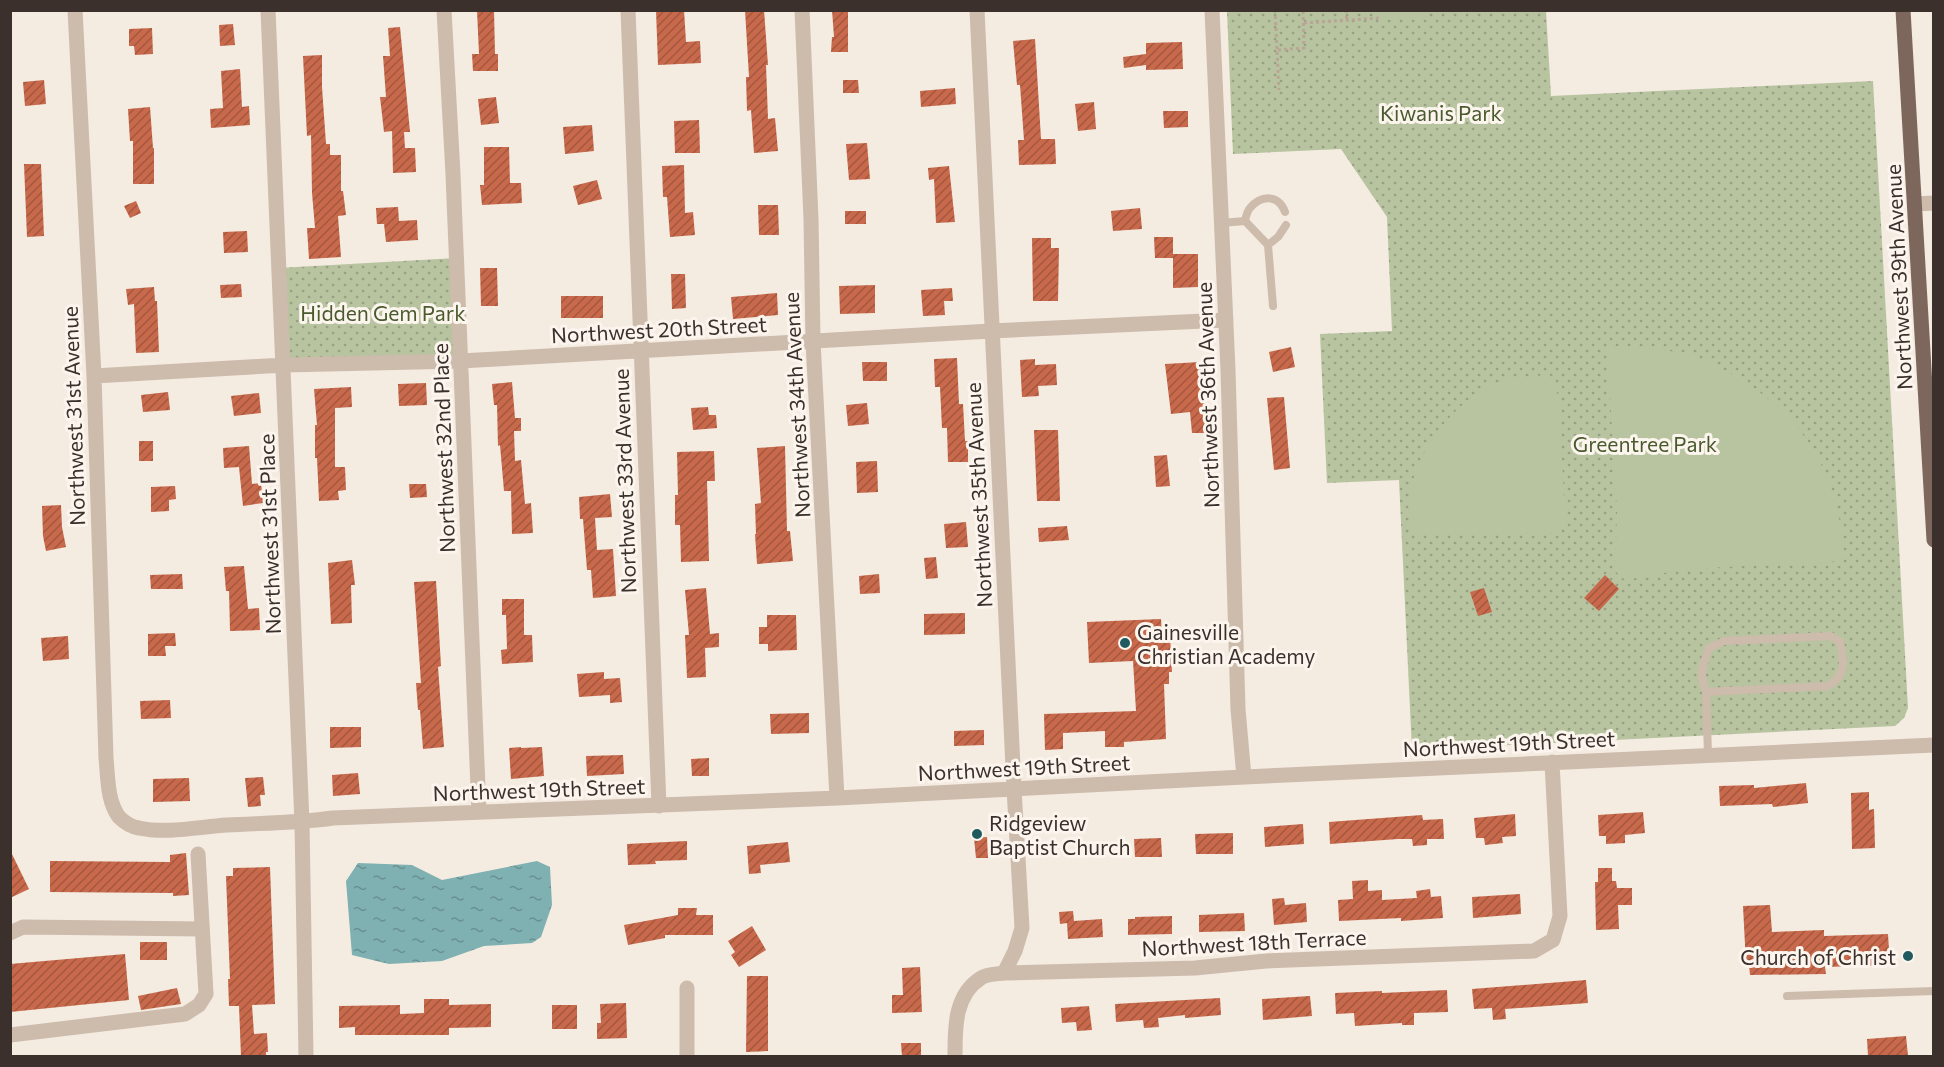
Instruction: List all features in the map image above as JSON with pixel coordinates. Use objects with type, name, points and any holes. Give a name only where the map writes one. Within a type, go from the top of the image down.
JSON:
[{"type":"main road","name":"Northwest 39th Avenue","points":[[1904,10],[1934,540]]},
{"type":"street","name":"Northwest 31st Avenue","points":[[75,10],[94,376],[106,758],[110,795],[120,817]]},
{"type":"street","name":"Northwest 31st Place","points":[[268,10],[302,823],[306,1056]]},
{"type":"street","name":"Northwest 32nd Place","points":[[444,10],[479,812]]},
{"type":"street","name":"Northwest 33rd Avenue","points":[[628,10],[658,806]]},
{"type":"street","name":"Northwest 34th Avenue","points":[[802,10],[811,219],[813,341],[837,798]]},
{"type":"street","name":"Northwest 35th Avenue","points":[[977,10],[1022,928],[1015,951],[1004,973]]},
{"type":"street","name":"Northwest 36th Avenue","points":[[1212,10],[1226,320],[1238,709],[1244,777]]},
{"type":"street","points":[[1914,204],[1934,203]]},
{"type":"street","name":"Northwest 20th Street","points":[[94,376],[284,365],[460,361],[1226,320]]},
{"type":"street","name":"Northwest 19th Street","points":[[120,817],[137,828],[161,830],[302,823],[333,818],[837,798],[1934,745]]},
{"type":"street","name":"Northwest 18th Terrace","points":[[955,1056],[955,1024],[963,996],[981,977],[1004,973],[1195,968],[1266,961],[1534,951],[1553,940],[1560,916],[1552,762]]},
{"type":"street","points":[[10,1035],[185,1014],[199,1005],[206,994],[198,854]]},
{"type":"street","points":[[10,933],[23,927],[202,929]]},
{"type":"street","points":[[687,988],[687,1056]]},
{"type":"lane","points":[[1245,221],[1249,209],[1258,201],[1267,198],[1277,200],[1282,204],[1285,212]]},
{"type":"lane","points":[[1221,222],[1245,221],[1268,245],[1273,306]]},
{"type":"lane","points":[[1268,245],[1278,237],[1286,225]]},
{"type":"lane","points":[[1706,692],[1827,686],[1838,681],[1842,671],[1843,656],[1840,642],[1831,636],[1724,641],[1709,648],[1701,678],[1706,692],[1708,755]]},
{"type":"lane","points":[[1788,996],[1934,991]]},
{"type":"path","points":[[1275,10],[1279,90]]},
{"type":"path","points":[[1278,50],[1304,48],[1303,10]]},
{"type":"path","points":[[1346,10],[1347,21]]},
{"type":"path","points":[[1304,23],[1380,18]]},
{"type":"green space","name":"Greentree Park","points":[[1227,11],[1546,11],[1551,96],[1873,81],[1908,708],[1904,718],[1895,726],[1412,750],[1399,480],[1327,483],[1320,334],[1392,331],[1387,217],[1341,149],[1233,154]]},
{"type":"green space","points":[[1379,11],[1424,11],[1425,17],[1380,20]]},
{"type":"green space","name":"Hidden Gem Park","points":[[456,258],[460,361],[284,365],[279,268]]},
{"type":"green space","points":[[1607,346],[1658,349],[1707,361],[1743,381],[1787,416],[1818,457],[1828,480],[1836,505],[1844,561],[1686,569],[1625,580],[1615,571],[1617,512]]},
{"type":"green space","points":[[1550,375],[1559,398],[1565,520],[1555,532],[1411,533],[1409,501],[1412,483],[1428,447],[1452,414],[1483,390],[1500,382]]},
{"type":"water","points":[[537,861],[550,867],[552,905],[541,937],[532,943],[484,946],[442,961],[389,964],[352,955],[346,881],[358,863],[412,865],[442,880]]},
{"type":"building","points":[[477,10],[494,10],[495,54],[498,54],[498,71],[473,71],[472,54],[479,54]]},
{"type":"building","points":[[656,10],[684,10],[686,42],[700,41],[701,63],[658,65]]},
{"type":"building","points":[[745,10],[764,10],[768,65],[766,65],[768,119],[775,118],[778,151],[754,153],[751,110],[747,111],[746,77],[749,77]]},
{"type":"building","points":[[832,10],[848,10],[848,52],[831,52],[832,37],[834,37]]},
{"type":"building","points":[[233,24],[235,45],[220,46],[219,25]]},
{"type":"building","points":[[400,27],[410,132],[404,132],[405,148],[415,148],[416,172],[393,173],[392,131],[384,132],[380,97],[386,97],[383,56],[390,56],[388,28]]},
{"type":"building","points":[[152,28],[153,54],[135,55],[134,46],[129,46],[129,29]]},
{"type":"building","points":[[1035,39],[1041,139],[1055,139],[1056,164],[1019,165],[1018,140],[1024,140],[1020,85],[1017,85],[1013,41]]},
{"type":"building","points":[[1182,42],[1183,69],[1146,70],[1146,65],[1124,68],[1123,57],[1146,54],[1146,43]]},
{"type":"building","points":[[322,55],[326,144],[330,144],[330,155],[341,155],[341,191],[343,191],[346,215],[338,216],[341,257],[309,259],[307,228],[315,228],[311,135],[307,136],[303,56]]},
{"type":"building","points":[[240,69],[242,107],[249,106],[250,125],[211,128],[210,109],[223,108],[221,71]]},
{"type":"building","points":[[44,80],[46,104],[25,106],[23,82]]},
{"type":"building","points":[[843,80],[858,80],[859,93],[843,93]]},
{"type":"building","points":[[955,88],[956,104],[921,107],[920,91]]},
{"type":"building","points":[[496,97],[499,123],[481,125],[478,99]]},
{"type":"building","points":[[1094,102],[1096,129],[1078,131],[1075,104]]},
{"type":"building","points":[[150,107],[154,148],[154,184],[133,184],[133,141],[130,141],[128,109]]},
{"type":"building","points":[[1163,111],[1188,111],[1188,127],[1164,128]]},
{"type":"building","points":[[699,120],[700,153],[675,153],[674,121]]},
{"type":"building","points":[[592,125],[594,151],[565,154],[563,127]]},
{"type":"building","points":[[867,143],[870,179],[849,180],[846,144]]},
{"type":"building","points":[[484,147],[509,147],[510,183],[521,183],[522,203],[482,205],[480,185],[484,185]]},
{"type":"building","points":[[24,164],[41,164],[44,236],[27,237]]},
{"type":"building","points":[[684,165],[685,213],[693,212],[695,235],[670,237],[667,197],[663,197],[662,166]]},
{"type":"building","points":[[949,166],[955,222],[936,223],[934,179],[929,180],[928,168]]},
{"type":"building","points":[[597,180],[602,199],[578,205],[573,186]]},
{"type":"building","points":[[136,201],[141,213],[130,218],[124,206]]},
{"type":"building","points":[[758,205],[778,205],[779,235],[759,235]]},
{"type":"building","points":[[398,207],[399,221],[417,220],[418,240],[386,242],[384,224],[377,224],[376,208]]},
{"type":"building","points":[[1140,208],[1142,229],[1113,231],[1111,211]]},
{"type":"building","points":[[845,211],[866,211],[866,224],[845,224]]},
{"type":"building","points":[[247,231],[248,252],[224,253],[223,232]]},
{"type":"building","points":[[1154,237],[1173,237],[1173,254],[1198,254],[1198,287],[1173,288],[1173,258],[1155,258]]},
{"type":"building","points":[[1032,238],[1051,238],[1051,248],[1059,248],[1058,301],[1033,301]]},
{"type":"building","points":[[480,268],[497,268],[498,306],[481,306]]},
{"type":"building","points":[[671,274],[685,274],[686,308],[672,309]]},
{"type":"building","points":[[241,284],[242,297],[221,298],[220,285]]},
{"type":"building","points":[[875,285],[875,313],[840,314],[839,286]]},
{"type":"building","points":[[154,287],[155,301],[157,301],[159,352],[136,353],[134,304],[128,305],[126,289]]},
{"type":"building","points":[[952,288],[953,301],[944,301],[945,315],[923,316],[921,290]]},
{"type":"building","points":[[777,293],[778,315],[733,319],[731,297]]},
{"type":"building","points":[[561,296],[603,296],[603,318],[561,318]]},
{"type":"building","points":[[1291,347],[1295,367],[1273,372],[1269,352]]},
{"type":"building","points":[[957,358],[959,404],[963,404],[965,441],[968,441],[968,462],[948,462],[947,428],[942,428],[940,387],[935,387],[934,359]]},
{"type":"building","points":[[1035,359],[1035,365],[1056,364],[1057,385],[1038,386],[1039,396],[1022,397],[1020,360]]},
{"type":"building","points":[[862,362],[887,362],[887,381],[863,381]]},
{"type":"building","points":[[1200,362],[1206,433],[1192,433],[1190,412],[1171,414],[1165,364]]},
{"type":"building","points":[[512,382],[515,418],[521,418],[521,431],[514,431],[515,461],[521,460],[525,504],[531,503],[533,533],[512,534],[511,491],[504,491],[500,445],[498,446],[497,405],[494,405],[492,384]]},
{"type":"building","points":[[426,383],[427,405],[399,406],[398,384]]},
{"type":"building","points":[[351,387],[352,407],[335,408],[335,467],[345,467],[346,490],[338,491],[339,500],[319,501],[317,458],[315,458],[315,425],[317,425],[314,389]]},
{"type":"building","points":[[168,392],[170,410],[143,412],[141,395]]},
{"type":"building","points":[[259,393],[261,413],[234,416],[231,396]]},
{"type":"building","points":[[1284,397],[1290,468],[1274,470],[1267,398]]},
{"type":"building","points":[[867,403],[869,424],[848,426],[846,405]]},
{"type":"building","points":[[708,407],[709,415],[716,415],[717,428],[693,430],[691,408]]},
{"type":"building","points":[[1034,430],[1058,430],[1060,501],[1037,501]]},
{"type":"building","points":[[139,441],[153,441],[153,461],[139,461]]},
{"type":"building","points":[[249,446],[252,484],[261,483],[263,503],[243,506],[239,467],[224,468],[223,448]]},
{"type":"building","points":[[785,446],[787,531],[790,531],[793,561],[757,564],[755,504],[761,503],[757,448]]},
{"type":"building","points":[[714,451],[715,481],[707,481],[709,561],[681,562],[680,525],[675,525],[675,495],[678,495],[677,452]]},
{"type":"building","points":[[1167,455],[1170,486],[1156,487],[1154,456]]},
{"type":"building","points":[[877,461],[878,492],[857,493],[856,462]]},
{"type":"building","points":[[409,484],[426,484],[427,497],[410,498]]},
{"type":"building","points":[[175,486],[176,499],[169,500],[169,511],[151,512],[151,487]]},
{"type":"building","points":[[610,494],[612,517],[595,518],[597,550],[613,549],[616,596],[593,598],[591,570],[587,570],[579,497]]},
{"type":"building","points":[[61,505],[66,547],[46,551],[42,506]]},
{"type":"building","points":[[966,522],[968,547],[946,548],[944,524]]},
{"type":"building","points":[[1067,526],[1069,540],[1039,542],[1038,528]]},
{"type":"building","points":[[936,557],[938,578],[926,579],[924,558]]},
{"type":"building","points":[[352,560],[355,585],[351,585],[352,623],[331,624],[328,563]]},
{"type":"building","points":[[244,566],[248,609],[259,608],[260,630],[230,631],[229,591],[226,591],[224,567]]},
{"type":"building","points":[[182,574],[183,589],[151,589],[150,575]]},
{"type":"building","points":[[879,574],[880,593],[860,594],[859,576]]},
{"type":"building","points":[[1605,575],[1619,589],[1599,611],[1584,598]]},
{"type":"building","points":[[436,581],[441,666],[438,667],[444,747],[423,749],[416,683],[421,683],[414,582]]},
{"type":"building","points":[[706,588],[710,634],[719,633],[719,647],[705,648],[706,677],[687,678],[685,635],[689,635],[685,590]]},
{"type":"building","points":[[1484,588],[1492,612],[1478,616],[1470,592]]},
{"type":"building","points":[[502,599],[524,599],[524,635],[532,635],[533,662],[502,664],[501,650],[507,649],[506,615],[502,615]]},
{"type":"building","points":[[965,613],[965,634],[924,635],[924,614]]},
{"type":"building","points":[[767,615],[796,615],[797,650],[768,651],[768,644],[759,644],[759,627],[767,627]]},
{"type":"building","points":[[1161,619],[1162,636],[1170,635],[1172,672],[1169,672],[1169,684],[1164,684],[1166,739],[1124,742],[1124,747],[1105,747],[1105,731],[1063,733],[1063,749],[1045,750],[1044,714],[1136,711],[1133,661],[1089,663],[1087,622]]},
{"type":"building","points":[[175,633],[176,646],[165,646],[166,656],[148,656],[148,634]]},
{"type":"building","points":[[68,636],[69,659],[43,661],[41,638]]},
{"type":"building","points":[[604,672],[604,679],[620,678],[622,702],[610,703],[610,695],[579,697],[577,674]]},
{"type":"building","points":[[170,700],[171,718],[141,719],[140,701]]},
{"type":"building","points":[[809,713],[809,733],[771,734],[770,714]]},
{"type":"building","points":[[330,727],[361,727],[361,747],[330,748]]},
{"type":"building","points":[[984,730],[984,745],[954,746],[954,731]]},
{"type":"building","points":[[542,747],[544,776],[511,779],[509,748]]},
{"type":"building","points":[[623,755],[624,774],[587,776],[586,756]]},
{"type":"building","points":[[709,758],[709,776],[692,776],[691,759]]},
{"type":"building","points":[[358,773],[360,794],[333,796],[332,775]]},
{"type":"building","points":[[263,777],[265,795],[260,795],[261,806],[248,807],[245,778]]},
{"type":"building","points":[[189,778],[190,801],[153,802],[153,779]]},
{"type":"building","points":[[1806,783],[1808,803],[1773,807],[1772,804],[1720,806],[1719,786],[1754,785],[1754,788]]},
{"type":"building","points":[[1869,792],[1869,810],[1874,809],[1875,848],[1852,849],[1851,793]]},
{"type":"building","points":[[1643,812],[1645,833],[1625,835],[1625,843],[1606,844],[1606,836],[1599,836],[1598,815]]},
{"type":"building","points":[[1515,814],[1516,836],[1502,837],[1503,843],[1485,845],[1484,838],[1476,838],[1474,818]]},
{"type":"building","points":[[1422,815],[1423,820],[1443,819],[1444,839],[1427,839],[1427,845],[1413,846],[1412,839],[1330,844],[1329,822]]},
{"type":"building","points":[[1303,824],[1304,844],[1265,847],[1264,827]]},
{"type":"building","points":[[1233,833],[1233,854],[1196,854],[1195,834]]},
{"type":"building","points":[[987,837],[988,858],[976,858],[974,838]]},
{"type":"building","points":[[1161,838],[1162,857],[1135,857],[1134,839]]},
{"type":"building","points":[[687,841],[687,860],[628,865],[627,844]]},
{"type":"building","points":[[788,842],[790,862],[760,865],[761,873],[749,874],[747,846]]},
{"type":"building","points":[[10,850],[29,889],[10,898]]},
{"type":"building","points":[[186,853],[189,895],[50,892],[50,861],[170,862],[170,855]]},
{"type":"building","points":[[270,867],[275,1004],[252,1005],[254,1034],[267,1033],[268,1052],[266,1056],[241,1056],[239,1006],[229,1006],[226,876],[233,876],[233,868]]},
{"type":"building","points":[[1598,868],[1612,868],[1612,881],[1616,881],[1617,888],[1632,888],[1632,905],[1618,905],[1619,929],[1596,930],[1595,882],[1598,882]]},
{"type":"building","points":[[1368,880],[1368,891],[1382,890],[1382,900],[1417,898],[1416,891],[1430,889],[1431,897],[1441,896],[1443,918],[1339,921],[1338,900],[1353,899],[1352,881]]},
{"type":"building","points":[[1520,894],[1521,914],[1473,918],[1472,897]]},
{"type":"building","points":[[1284,898],[1285,905],[1306,903],[1307,922],[1274,925],[1272,899]]},
{"type":"building","points":[[1770,905],[1772,932],[1824,930],[1824,936],[1888,934],[1890,965],[1825,967],[1826,974],[1750,975],[1749,964],[1746,964],[1743,906]]},
{"type":"building","points":[[678,908],[697,908],[696,915],[713,915],[713,935],[665,935],[665,938],[628,945],[624,925],[678,915]]},
{"type":"building","points":[[1073,911],[1074,921],[1102,919],[1103,937],[1068,939],[1067,923],[1060,924],[1059,912]]},
{"type":"building","points":[[1244,913],[1245,931],[1199,932],[1199,915]]},
{"type":"building","points":[[1172,916],[1172,934],[1128,935],[1128,919]]},
{"type":"building","points":[[752,926],[766,950],[739,967],[731,955],[735,952],[728,941]]},
{"type":"building","points":[[140,942],[167,942],[167,960],[140,960]]},
{"type":"building","points":[[125,954],[129,1000],[10,1012],[10,964]]},
{"type":"building","points":[[920,967],[922,1012],[892,1013],[892,995],[903,995],[902,968]]},
{"type":"building","points":[[747,976],[768,976],[768,1051],[746,1052]]},
{"type":"building","points":[[1586,980],[1588,1003],[1505,1009],[1506,1019],[1493,1020],[1492,1008],[1474,1009],[1472,989]]},
{"type":"building","points":[[177,988],[181,1004],[141,1010],[138,996]]},
{"type":"building","points":[[1447,990],[1448,1012],[1414,1013],[1414,1025],[1402,1025],[1402,1023],[1355,1026],[1354,1013],[1336,1014],[1335,993]]},
{"type":"building","points":[[1310,996],[1312,1016],[1263,1020],[1262,999]]},
{"type":"building","points":[[1220,998],[1221,1015],[1158,1018],[1159,1027],[1144,1028],[1143,1020],[1116,1022],[1115,1004]]},
{"type":"building","points":[[424,999],[449,999],[449,1005],[491,1004],[491,1027],[449,1028],[449,1035],[355,1035],[355,1027],[339,1028],[339,1006],[400,1005],[400,1014],[424,1013]]},
{"type":"building","points":[[626,1003],[627,1038],[597,1039],[597,1023],[601,1023],[600,1004]]},
{"type":"building","points":[[552,1005],[577,1005],[577,1029],[552,1029]]},
{"type":"building","points":[[1089,1006],[1092,1030],[1077,1031],[1076,1022],[1062,1023],[1061,1008]]},
{"type":"building","points":[[1906,1036],[1908,1056],[1868,1056],[1867,1039]]},
{"type":"building","points":[[901,1043],[921,1043],[921,1056],[902,1056]]},
{"type":"place","name":"Gainesville Christian Academy","points":[[1125,643]]},
{"type":"place","name":"Ridgeview Baptist Church","points":[[977,834]]},
{"type":"place","name":"Church of Christ","points":[[1908,956]]},
{"type":"park label","name":"Kiwanis Park","points":[[1441,112]]}]
